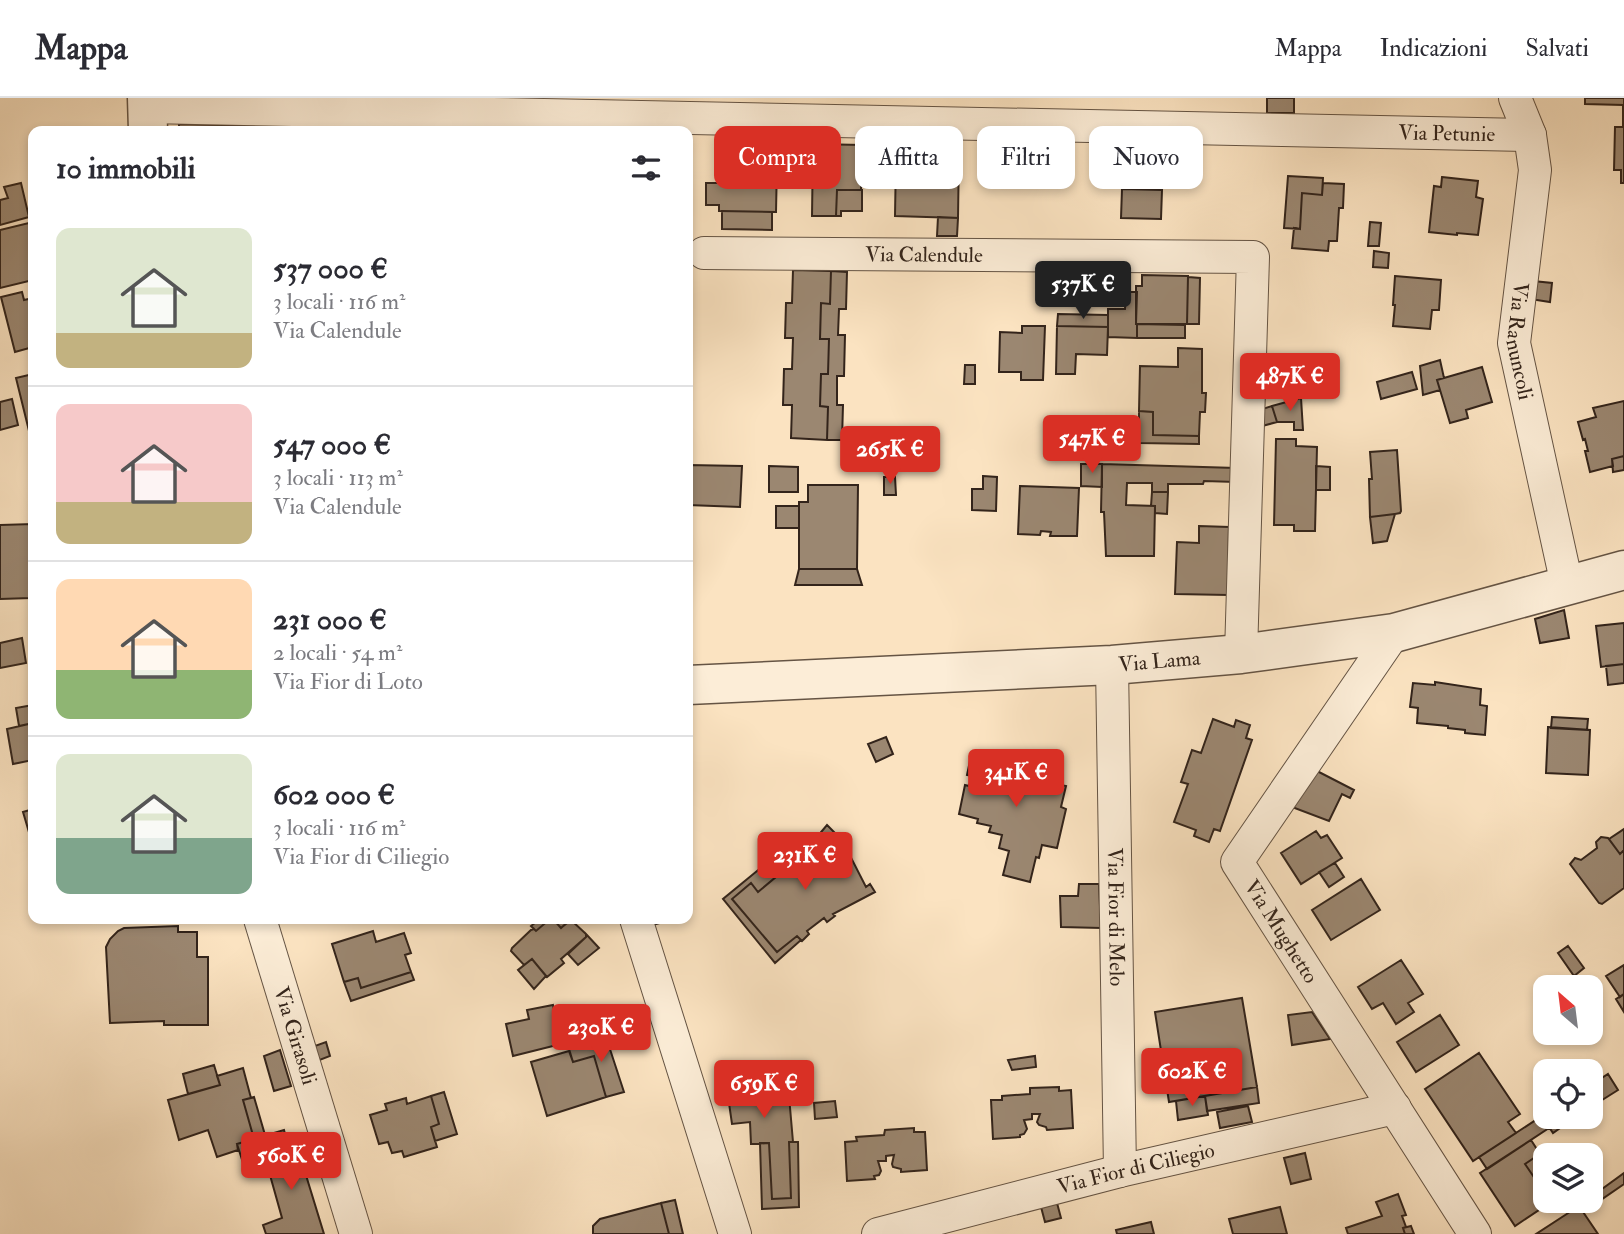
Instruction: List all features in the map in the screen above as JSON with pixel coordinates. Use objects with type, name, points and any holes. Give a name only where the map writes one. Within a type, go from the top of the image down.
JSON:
[{"type":"street","name":"Via Ranuncoli","points":[[1515,98],[1530,135],[1535,170],[1514,343],[1567,585]]},
{"type":"street","name":"Via Petunie","points":[[147,112],[1530,135]]},
{"type":"street","name":"Via Calendule","points":[[704,253],[1254,257],[1241,654]]},
{"type":"street","name":"Via Lama","points":[[693,685],[1112,664],[1241,654],[1394,633],[1624,570]]},
{"type":"street","name":"Via Mughetto","points":[[1394,633],[1237,862],[1475,1234]]},
{"type":"street","name":"Via Fior di Melo","points":[[1112,664],[1121,1171]]},
{"type":"street","name":"Via Girasoli","points":[[262,924],[355,1234]]},
{"type":"street","points":[[638,924],[735,1234]]},
{"type":"street","name":"Via Fior di Ciliegio","points":[[878,1234],[1121,1171],[1395,1108]]},
{"type":"building","points":[[1267,98],[1294,98],[1294,113],[1267,113]]},
{"type":"building","points":[[1585,98],[1624,98],[1624,183],[1621,183],[1621,170],[1614,170],[1615,127],[1623,127],[1623,105],[1585,104]]},
{"type":"building","points":[[179,124],[272,126],[179,126]]},
{"type":"building","points":[[841,145],[855,145],[855,189],[861,190],[837,190],[836,216],[812,216],[812,189],[841,189]]},
{"type":"building","points":[[1288,176],[1323,178],[1322,195],[1302,193],[1300,229],[1284,228]]},
{"type":"building","points":[[1442,177],[1478,181],[1476,197],[1483,199],[1478,235],[1429,232],[1434,186],[1441,187]]},
{"type":"building","points":[[21,183],[28,217],[0,225],[0,200],[8,198],[4,187]]},
{"type":"building","points":[[706,183],[714,183],[714,189],[776,189],[776,212],[719,211],[719,205],[706,205]]},
{"type":"building","points":[[1323,183],[1344,184],[1337,241],[1329,241],[1328,251],[1292,248],[1294,228],[1300,229],[1302,193],[1322,195]]},
{"type":"building","points":[[895,189],[958,189],[958,218],[895,216]]},
{"type":"building","points":[[1122,189],[1162,190],[1161,219],[1121,218]]},
{"type":"building","points":[[837,190],[862,190],[862,211],[841,211],[841,216],[836,216]]},
{"type":"building","points":[[722,211],[772,212],[772,230],[722,229]]},
{"type":"building","points":[[938,217],[958,218],[957,236],[937,236]]},
{"type":"building","points":[[1370,222],[1381,223],[1379,246],[1368,246]]},
{"type":"building","points":[[28,223],[28,281],[0,288],[0,230]]},
{"type":"building","points":[[1374,251],[1389,253],[1388,268],[1373,267]]},
{"type":"building","points":[[793,270],[831,271],[830,304],[821,303],[820,339],[829,339],[828,374],[821,374],[820,406],[828,407],[827,440],[791,438],[792,405],[783,405],[784,369],[792,369],[793,338],[785,338],[786,303],[792,303]]},
{"type":"building","points":[[831,271],[847,272],[846,309],[839,309],[838,335],[845,335],[844,376],[837,376],[837,405],[843,405],[842,440],[827,440],[828,407],[820,406],[821,374],[828,374],[829,339],[820,339],[821,303],[830,304]]},
{"type":"building","points":[[1142,275],[1188,276],[1187,324],[1136,324],[1136,286],[1142,286]]},
{"type":"building","points":[[1395,276],[1441,280],[1439,310],[1432,310],[1430,329],[1393,326]]},
{"type":"building","points":[[1188,277],[1200,278],[1199,324],[1187,324]]},
{"type":"building","points":[[1533,281],[1552,283],[1550,302],[1530,299]]},
{"type":"building","points":[[22,292],[24,300],[28,299],[28,348],[15,352],[1,297]]},
{"type":"building","points":[[1126,292],[1137,292],[1137,338],[1108,337],[1108,309],[1125,309]]},
{"type":"building","points":[[1058,314],[1108,315],[1108,327],[1057,326]]},
{"type":"building","points":[[1137,324],[1185,325],[1185,338],[1137,338]]},
{"type":"building","points":[[1022,326],[1045,326],[1043,380],[1021,380],[1021,372],[999,372],[1000,332],[1022,333]]},
{"type":"building","points":[[1057,326],[1108,327],[1107,355],[1076,354],[1075,374],[1056,374]]},
{"type":"building","points":[[1178,348],[1202,349],[1202,393],[1206,393],[1205,412],[1200,412],[1199,436],[1153,435],[1153,412],[1139,411],[1140,366],[1178,367]]},
{"type":"building","points":[[1440,360],[1444,378],[1437,380],[1440,390],[1423,395],[1420,366]]},
{"type":"building","points":[[965,365],[975,365],[975,384],[964,384]]},
{"type":"building","points":[[1482,367],[1492,402],[1466,410],[1468,418],[1450,423],[1437,380]]},
{"type":"building","points":[[1412,372],[1417,389],[1381,399],[1377,382]]},
{"type":"building","points":[[28,375],[28,427],[16,378]]},
{"type":"building","points":[[1301,398],[1303,430],[1294,430],[1294,422],[1277,422],[1272,406]]},
{"type":"building","points":[[12,399],[18,425],[0,430],[0,402]]},
{"type":"building","points":[[1624,401],[1624,456],[1612,459],[1613,466],[1590,472],[1585,451],[1588,451],[1578,422],[1596,417],[1593,408]]},
{"type":"building","points":[[1272,406],[1277,422],[1255,428],[1256,411]]},
{"type":"building","points":[[1139,411],[1153,412],[1153,435],[1199,436],[1199,444],[1139,443]]},
{"type":"building","points":[[1276,439],[1296,439],[1296,446],[1317,447],[1315,531],[1294,531],[1294,525],[1274,525]]},
{"type":"building","points":[[1397,450],[1401,511],[1370,517],[1370,452]]},
{"type":"building","points":[[1624,456],[1624,470],[1613,472],[1612,459]]},
{"type":"building","points":[[1081,464],[1102,464],[1102,487],[1081,486]]},
{"type":"building","points":[[1102,464],[1236,468],[1236,482],[1168,484],[1168,492],[1152,492],[1152,483],[1127,483],[1126,505],[1155,506],[1154,556],[1106,556],[1104,512],[1101,512]]},
{"type":"building","points":[[693,465],[742,466],[740,507],[693,505]]},
{"type":"building","points":[[769,466],[798,467],[798,492],[769,492]]},
{"type":"building","points":[[1316,466],[1330,467],[1330,490],[1316,490]]},
{"type":"building","points":[[983,476],[997,477],[996,511],[972,510],[972,489],[983,489]]},
{"type":"building","points":[[884,477],[895,477],[896,495],[884,495]]},
{"type":"building","points":[[808,485],[858,485],[857,569],[799,569],[799,502],[808,502]]},
{"type":"building","points":[[1020,486],[1079,488],[1077,536],[1050,536],[1051,532],[1041,531],[1040,535],[1018,534]]},
{"type":"building","points":[[1152,492],[1168,492],[1167,514],[1155,513],[1155,506],[1151,506]]},
{"type":"building","points":[[776,506],[799,506],[799,528],[776,528]]},
{"type":"building","points":[[1395,514],[1387,541],[1373,543],[1370,517]]},
{"type":"building","points":[[28,524],[28,598],[0,599],[0,525]]},
{"type":"building","points":[[1199,526],[1229,527],[1228,595],[1175,594],[1177,542],[1199,543]]},
{"type":"building","points":[[799,569],[857,569],[862,585],[795,585]]},
{"type":"building","points":[[1564,610],[1569,638],[1540,643],[1535,619]]},
{"type":"building","points":[[1624,623],[1624,664],[1601,667],[1596,626]]},
{"type":"building","points":[[22,638],[26,663],[0,668],[0,643]]},
{"type":"building","points":[[1624,664],[1624,683],[1608,685],[1606,666]]},
{"type":"building","points":[[1435,682],[1481,689],[1480,705],[1487,706],[1485,735],[1465,733],[1465,730],[1448,726],[1417,723],[1418,708],[1410,707],[1413,683],[1435,685]]},
{"type":"building","points":[[28,706],[28,724],[19,726],[16,708]]},
{"type":"building","points":[[1552,717],[1588,719],[1587,730],[1551,728]]},
{"type":"building","points":[[1213,719],[1234,727],[1236,720],[1250,725],[1246,738],[1252,740],[1220,831],[1214,829],[1209,842],[1194,836],[1196,830],[1174,822],[1188,784],[1181,782],[1192,750],[1201,753]]},
{"type":"building","points":[[28,724],[28,761],[13,764],[7,729]]},
{"type":"building","points":[[1548,727],[1590,730],[1588,775],[1546,773]]},
{"type":"building","points":[[886,737],[893,754],[876,762],[868,744]]},
{"type":"building","points":[[971,756],[1018,767],[1020,760],[1058,769],[1055,784],[1066,786],[1061,807],[1066,809],[1057,848],[1042,845],[1030,882],[1003,875],[1009,851],[999,848],[1002,835],[989,832],[991,826],[977,823],[978,819],[959,814],[965,785],[969,786],[972,776],[967,775]]},
{"type":"building","points":[[1317,771],[1354,790],[1350,798],[1342,794],[1329,821],[1292,807]]},
{"type":"building","points":[[28,810],[28,829],[23,812]]},
{"type":"building","points":[[827,825],[842,840],[866,887],[870,884],[875,892],[833,914],[835,916],[827,922],[824,918],[807,931],[809,934],[802,941],[797,936],[777,952],[732,899],[751,883],[758,892],[801,856]]},
{"type":"building","points":[[1624,829],[1624,850],[1620,854],[1609,839]]},
{"type":"building","points":[[1316,831],[1321,838],[1327,835],[1342,858],[1301,884],[1281,853]]},
{"type":"building","points":[[1601,837],[1608,838],[1620,854],[1624,850],[1624,888],[1602,904],[1570,864],[1575,858],[1581,860],[1597,848],[1596,842]]},
{"type":"building","points":[[791,843],[801,856],[758,892],[751,883],[732,899],[777,952],[797,936],[801,940],[775,963],[723,899]]},
{"type":"building","points":[[1335,863],[1344,877],[1329,887],[1319,872]]},
{"type":"building","points":[[1361,879],[1380,910],[1331,940],[1312,910]]},
{"type":"building","points":[[1079,884],[1099,884],[1101,928],[1061,927],[1060,896],[1078,896]]},
{"type":"building","points":[[534,924],[544,924],[536,931],[531,926]]},
{"type":"building","points":[[544,924],[557,924],[561,928],[566,924],[575,924],[586,937],[561,959],[564,963],[547,977],[532,959],[524,965],[511,951],[531,930],[536,931]]},
{"type":"building","points":[[178,926],[178,932],[197,932],[197,957],[208,957],[208,1025],[164,1025],[164,1021],[110,1023],[106,947],[110,939],[124,928]]},
{"type":"building","points":[[373,931],[376,942],[404,933],[411,953],[405,955],[411,972],[361,988],[358,978],[344,982],[332,944]]},
{"type":"building","points":[[586,934],[599,948],[578,965],[568,954]]},
{"type":"building","points":[[1568,946],[1584,968],[1573,975],[1558,953]]},
{"type":"building","points":[[532,959],[546,976],[534,989],[518,970]]},
{"type":"building","points":[[1401,960],[1423,994],[1408,1003],[1414,1012],[1396,1024],[1383,1003],[1372,1009],[1358,987]]},
{"type":"building","points":[[1624,965],[1624,994],[1620,997],[1606,976]]},
{"type":"building","points":[[411,972],[414,980],[351,1001],[344,982],[358,978],[361,988]]},
{"type":"building","points":[[1624,994],[1624,1012],[1616,999]]},
{"type":"building","points":[[1242,998],[1257,1087],[1169,1102],[1155,1012]]},
{"type":"building","points":[[553,1005],[561,1044],[513,1056],[506,1024],[529,1019],[527,1010]]},
{"type":"building","points":[[1312,1012],[1330,1039],[1292,1045],[1288,1015]]},
{"type":"building","points":[[1440,1015],[1459,1045],[1416,1072],[1397,1042]]},
{"type":"building","points":[[606,1037],[624,1092],[606,1097],[594,1056],[573,1062],[569,1049]]},
{"type":"building","points":[[326,1042],[330,1056],[317,1061],[312,1047]]},
{"type":"building","points":[[280,1050],[291,1086],[274,1091],[264,1056]]},
{"type":"building","points":[[569,1051],[573,1062],[594,1056],[606,1097],[547,1116],[531,1062]]},
{"type":"building","points":[[1479,1053],[1520,1114],[1508,1122],[1516,1133],[1473,1161],[1425,1089]]},
{"type":"building","points":[[1035,1056],[1036,1067],[1012,1070],[1008,1060]]},
{"type":"building","points":[[214,1065],[220,1085],[188,1094],[183,1074]]},
{"type":"building","points":[[243,1068],[251,1098],[243,1100],[254,1139],[237,1144],[238,1150],[217,1157],[208,1130],[179,1140],[168,1100],[220,1085],[217,1076]]},
{"type":"building","points":[[782,1072],[785,1097],[789,1096],[793,1142],[789,1142],[791,1198],[772,1199],[769,1143],[751,1144],[750,1122],[732,1124],[729,1103],[721,1104],[719,1079]]},
{"type":"building","points":[[1608,1074],[1618,1090],[1603,1099],[1603,1077]]},
{"type":"building","points":[[1059,1087],[1059,1091],[1071,1090],[1073,1128],[1047,1130],[1037,1122],[1040,1114],[1032,1114],[1032,1119],[1024,1120],[1027,1129],[1020,1137],[993,1139],[991,1100],[1002,1100],[1002,1096],[1030,1094],[1030,1088]]},
{"type":"building","points":[[1257,1087],[1259,1103],[1207,1111],[1205,1096]]},
{"type":"building","points":[[444,1092],[457,1134],[435,1141],[431,1127],[439,1124],[431,1096]]},
{"type":"building","points":[[431,1096],[439,1124],[431,1127],[437,1147],[404,1157],[402,1151],[392,1153],[388,1142],[379,1144],[370,1115],[387,1110],[385,1104],[406,1098],[407,1104]]},
{"type":"building","points":[[1205,1096],[1208,1115],[1178,1120],[1176,1101]]},
{"type":"building","points":[[254,1097],[265,1135],[254,1139],[243,1100]]},
{"type":"building","points":[[835,1101],[837,1117],[815,1119],[814,1103]]},
{"type":"building","points":[[1248,1106],[1252,1122],[1220,1128],[1217,1112]]},
{"type":"building","points":[[1533,1122],[1533,1129],[1547,1129],[1487,1169],[1479,1157]]},
{"type":"building","points":[[914,1128],[914,1132],[925,1132],[927,1170],[901,1172],[901,1169],[893,1167],[894,1155],[886,1156],[886,1161],[878,1161],[881,1171],[874,1176],[875,1179],[847,1181],[845,1142],[857,1141],[856,1137],[884,1135],[885,1130]]},
{"type":"building","points":[[284,1130],[292,1161],[301,1159],[324,1234],[266,1234],[263,1225],[282,1218],[268,1168],[274,1166],[264,1136]]},
{"type":"building","points":[[254,1139],[263,1164],[245,1169],[237,1144]]},
{"type":"building","points":[[1531,1140],[1533,1159],[1525,1164],[1533,1176],[1534,1213],[1515,1226],[1480,1173]]},
{"type":"building","points":[[789,1142],[798,1142],[799,1207],[762,1209],[760,1143],[769,1143],[772,1199],[791,1198]]},
{"type":"building","points":[[1305,1153],[1311,1179],[1291,1184],[1284,1158]]},
{"type":"building","points":[[1533,1159],[1533,1176],[1525,1164]]},
{"type":"building","points":[[1624,1173],[1624,1184],[1603,1198],[1603,1188]]},
{"type":"building","points":[[1398,1194],[1406,1215],[1402,1216],[1406,1227],[1403,1228],[1405,1234],[1348,1234],[1346,1228],[1382,1216],[1376,1202]]},
{"type":"building","points":[[675,1200],[683,1234],[669,1234],[661,1203]]},
{"type":"building","points":[[661,1203],[669,1234],[593,1234],[593,1226],[600,1219]]},
{"type":"building","points":[[1057,1203],[1061,1218],[1045,1222],[1041,1207]]},
{"type":"building","points":[[1280,1207],[1287,1234],[1233,1234],[1229,1219]]},
{"type":"building","points":[[1568,1213],[1584,1213],[1598,1234],[1536,1234]]},
{"type":"building","points":[[1151,1222],[1154,1234],[1117,1234],[1116,1230]]},
{"type":"building","points":[[1411,1226],[1414,1234],[1405,1234],[1403,1228]]}]
